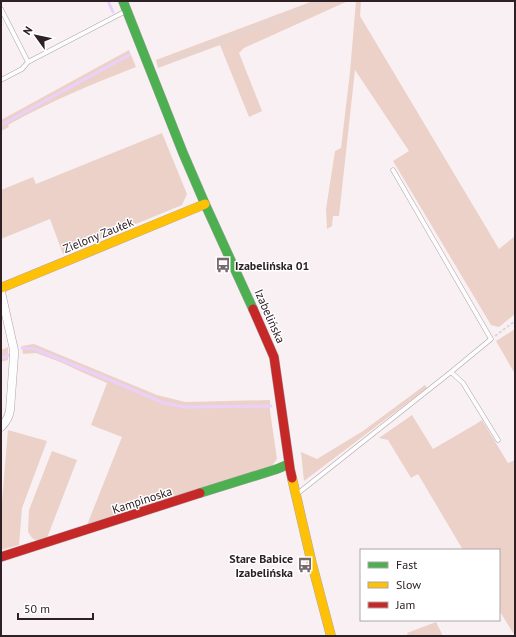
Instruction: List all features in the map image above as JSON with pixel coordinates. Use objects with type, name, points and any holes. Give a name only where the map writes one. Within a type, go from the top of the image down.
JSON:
[{"type":"street","name":"Izabelińska","points":[[123,1],[183,153],[274,357],[296,494],[312,564],[331,636]]},
{"type":"street","name":"Zielony Zaułek","points":[[1,288],[205,204]]},
{"type":"street","points":[[1,292],[14,356],[9,416],[1,427]]},
{"type":"street","name":"Kampinoska","points":[[1,557],[290,464]]},
{"type":"lane","points":[[1,8],[28,62]]},
{"type":"lane","points":[[1,80],[22,69],[28,62],[126,10]]},
{"type":"lane","points":[[296,494],[491,339],[393,170]]},
{"type":"lane","points":[[451,372],[463,382],[498,440]]},
{"type":"path","points":[[150,68],[326,1]]},
{"type":"path","points":[[491,339],[515,321]]},
{"type":"shaded area","points":[[313,1],[348,1],[244,48],[239,53],[262,111],[249,117],[220,45],[158,68],[156,60]]},
{"type":"shaded area","points":[[356,1],[361,1],[360,16],[499,249],[515,236],[515,314],[499,327],[491,325],[393,161],[409,151],[355,70],[339,216],[333,216],[332,226],[327,229],[326,209],[335,151],[341,148],[350,72]]},
{"type":"shaded area","points":[[129,50],[136,67],[55,101],[8,125],[9,127],[1,131],[1,120]]},
{"type":"shaded area","points":[[162,133],[187,194],[182,205],[63,254],[50,219],[1,239],[1,190],[33,177],[36,184]]},
{"type":"shaded area","points":[[515,329],[515,374],[496,341]]},
{"type":"shaded area","points":[[34,344],[157,395],[185,402],[270,400],[270,411],[277,459],[271,467],[87,525],[122,437],[91,425],[107,383],[36,353],[23,354],[22,346]]},
{"type":"shaded area","points":[[8,347],[8,360],[1,362],[1,350]]},
{"type":"shaded area","points":[[425,385],[427,388],[304,481],[301,452],[317,459],[363,431]]},
{"type":"shaded area","points":[[412,415],[433,449],[482,420],[508,463],[515,460],[515,636],[500,612],[500,549],[462,549],[418,474],[411,478],[388,440],[379,438]]},
{"type":"shaded area","points":[[8,430],[47,441],[22,508],[19,545],[1,550],[1,514]]},
{"type":"shaded area","points":[[52,451],[77,460],[47,538],[37,541],[32,538],[28,532],[29,510]]},
{"type":"shaded area","points":[[436,622],[443,636],[408,636],[407,633]]},
{"type":"waterway","points":[[108,1],[113,12]]},
{"type":"waterway","points":[[1,125],[129,55]]},
{"type":"waterway","points":[[22,348],[35,349],[164,403],[185,407],[271,406]]},
{"type":"waterway","points":[[1,358],[9,355]]},
{"type":"traffic: fast","points":[[123,1],[183,153],[253,309]]},
{"type":"traffic: fast","points":[[200,493],[289,464]]},
{"type":"traffic: slow","points":[[1,288],[205,204]]},
{"type":"traffic: slow","points":[[292,478],[331,636]]},
{"type":"traffic: jam","points":[[253,309],[274,357],[292,478]]},
{"type":"traffic: jam","points":[[1,557],[200,493]]},
{"type":"place","name":"Izabelińska 01","points":[[223,265]]},
{"type":"place","name":"Stare Babice Izabelińska","points":[[305,565]]}]
